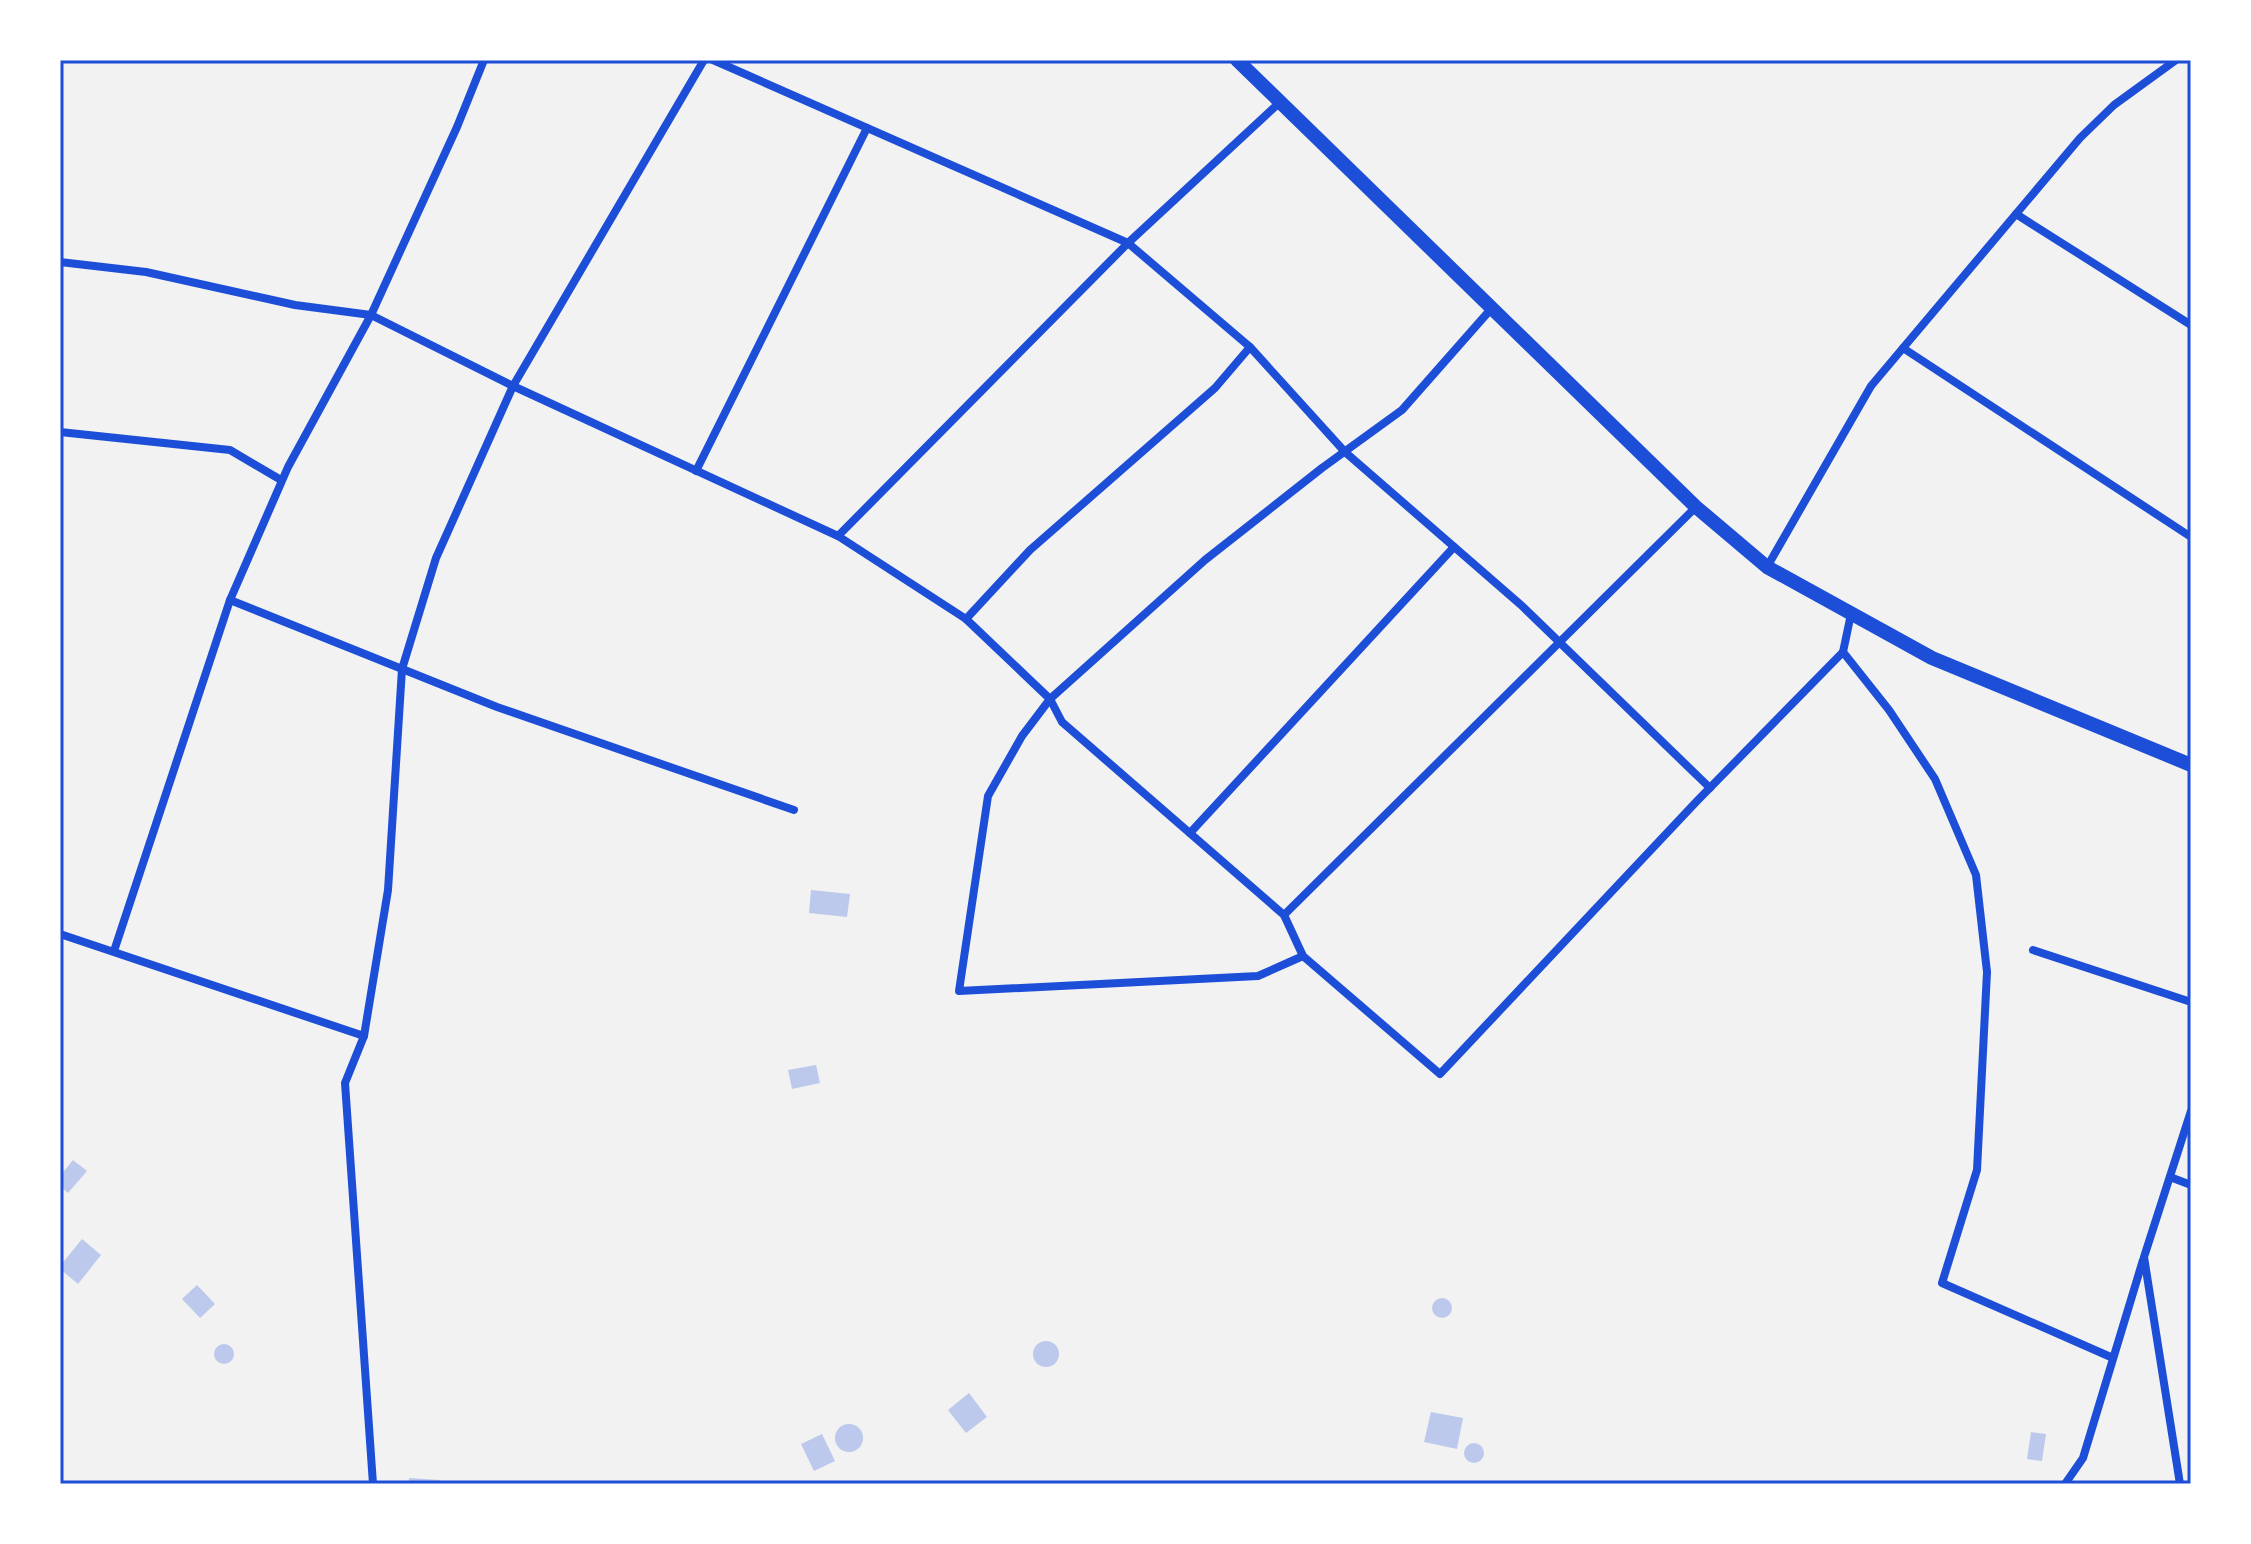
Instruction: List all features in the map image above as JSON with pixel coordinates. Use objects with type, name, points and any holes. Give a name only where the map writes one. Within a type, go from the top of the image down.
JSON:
[{"type":"main road","points":[[1237,60],[1696,507],[1767,567],[1932,658],[2191,765]]},
{"type":"street","points":[[114,951],[230,600],[281,480],[371,315],[457,127],[484,60]]},
{"type":"street","points":[[373,1484],[345,1083],[364,1036],[388,890],[402,669],[436,558],[513,386],[704,60]]},
{"type":"street","points":[[713,60],[1128,243],[1250,347],[1345,452],[1559,641],[1710,788]]},
{"type":"street","points":[[1767,567],[1871,386],[2080,138],[2114,105],[2176,60]]},
{"type":"street","points":[[838,536],[1128,243],[1279,103]]},
{"type":"street","points":[[696,471],[867,128]]},
{"type":"street","points":[[2016,214],[2191,325]]},
{"type":"street","points":[[60,262],[146,272],[295,305],[371,315],[513,386],[838,536],[966,619],[1050,699],[1062,722],[1284,915],[1303,956],[1440,1074],[1843,652],[1851,614]]},
{"type":"street","points":[[1303,956],[1258,976],[959,991],[988,796],[1022,736],[1050,699],[1205,560],[1402,410],[1491,309]]},
{"type":"street","points":[[966,619],[1030,550],[1150,448],[1215,388],[1250,347]]},
{"type":"street","points":[[1903,348],[2191,537]]},
{"type":"street","points":[[60,432],[230,450],[281,480]]},
{"type":"street","points":[[1284,915],[1696,507]]},
{"type":"street","points":[[1190,833],[1454,547]]},
{"type":"street","points":[[230,600],[497,707],[794,810]]},
{"type":"street","points":[[1843,652],[1889,710],[1935,779],[1976,875],[1987,972],[1977,1170],[1942,1283],[2113,1358]]},
{"type":"street","points":[[60,934],[364,1036]]},
{"type":"street","points":[[2033,950],[2191,1002]]},
{"type":"street","points":[[2065,1484],[2083,1458],[2191,1111]]},
{"type":"street","points":[[2170,1177],[2191,1185]]},
{"type":"street","points":[[2144,1257],[2180,1484]]},
{"type":"building","points":[[811,890],[850,894],[847,917],[809,913]]},
{"type":"building","points":[[816,1065],[820,1083],[792,1089],[788,1070]]},
{"type":"building","points":[[73,1160],[87,1171],[68,1193],[60,1186],[60,1176]]},
{"type":"building","points":[[82,1239],[101,1255],[78,1284],[60,1266]]},
{"type":"building","points":[[197,1285],[215,1304],[200,1318],[182,1299]]},
{"type":"building","points":[[1442,1298],[1449,1301],[1452,1308],[1449,1315],[1442,1318],[1435,1315],[1432,1308],[1435,1301]]},
{"type":"building","points":[[1046,1341],[1056,1344],[1059,1354],[1056,1364],[1046,1367],[1036,1364],[1033,1354],[1036,1344]]},
{"type":"building","points":[[224,1344],[231,1347],[234,1354],[231,1361],[224,1364],[217,1361],[214,1354],[217,1347]]},
{"type":"building","points":[[969,1393],[987,1417],[966,1433],[948,1410]]},
{"type":"building","points":[[1431,1412],[1463,1418],[1457,1449],[1424,1442]]},
{"type":"building","points":[[849,1424],[859,1428],[863,1438],[859,1448],[849,1452],[839,1448],[835,1438],[839,1428]]},
{"type":"building","points":[[2031,1432],[2046,1434],[2042,1461],[2027,1459]]},
{"type":"building","points":[[822,1434],[835,1461],[814,1471],[801,1444]]},
{"type":"building","points":[[1474,1443],[1481,1446],[1484,1453],[1481,1460],[1474,1463],[1467,1460],[1464,1453],[1467,1446]]},
{"type":"building","points":[[409,1478],[440,1480],[439,1484],[409,1484]]}]
